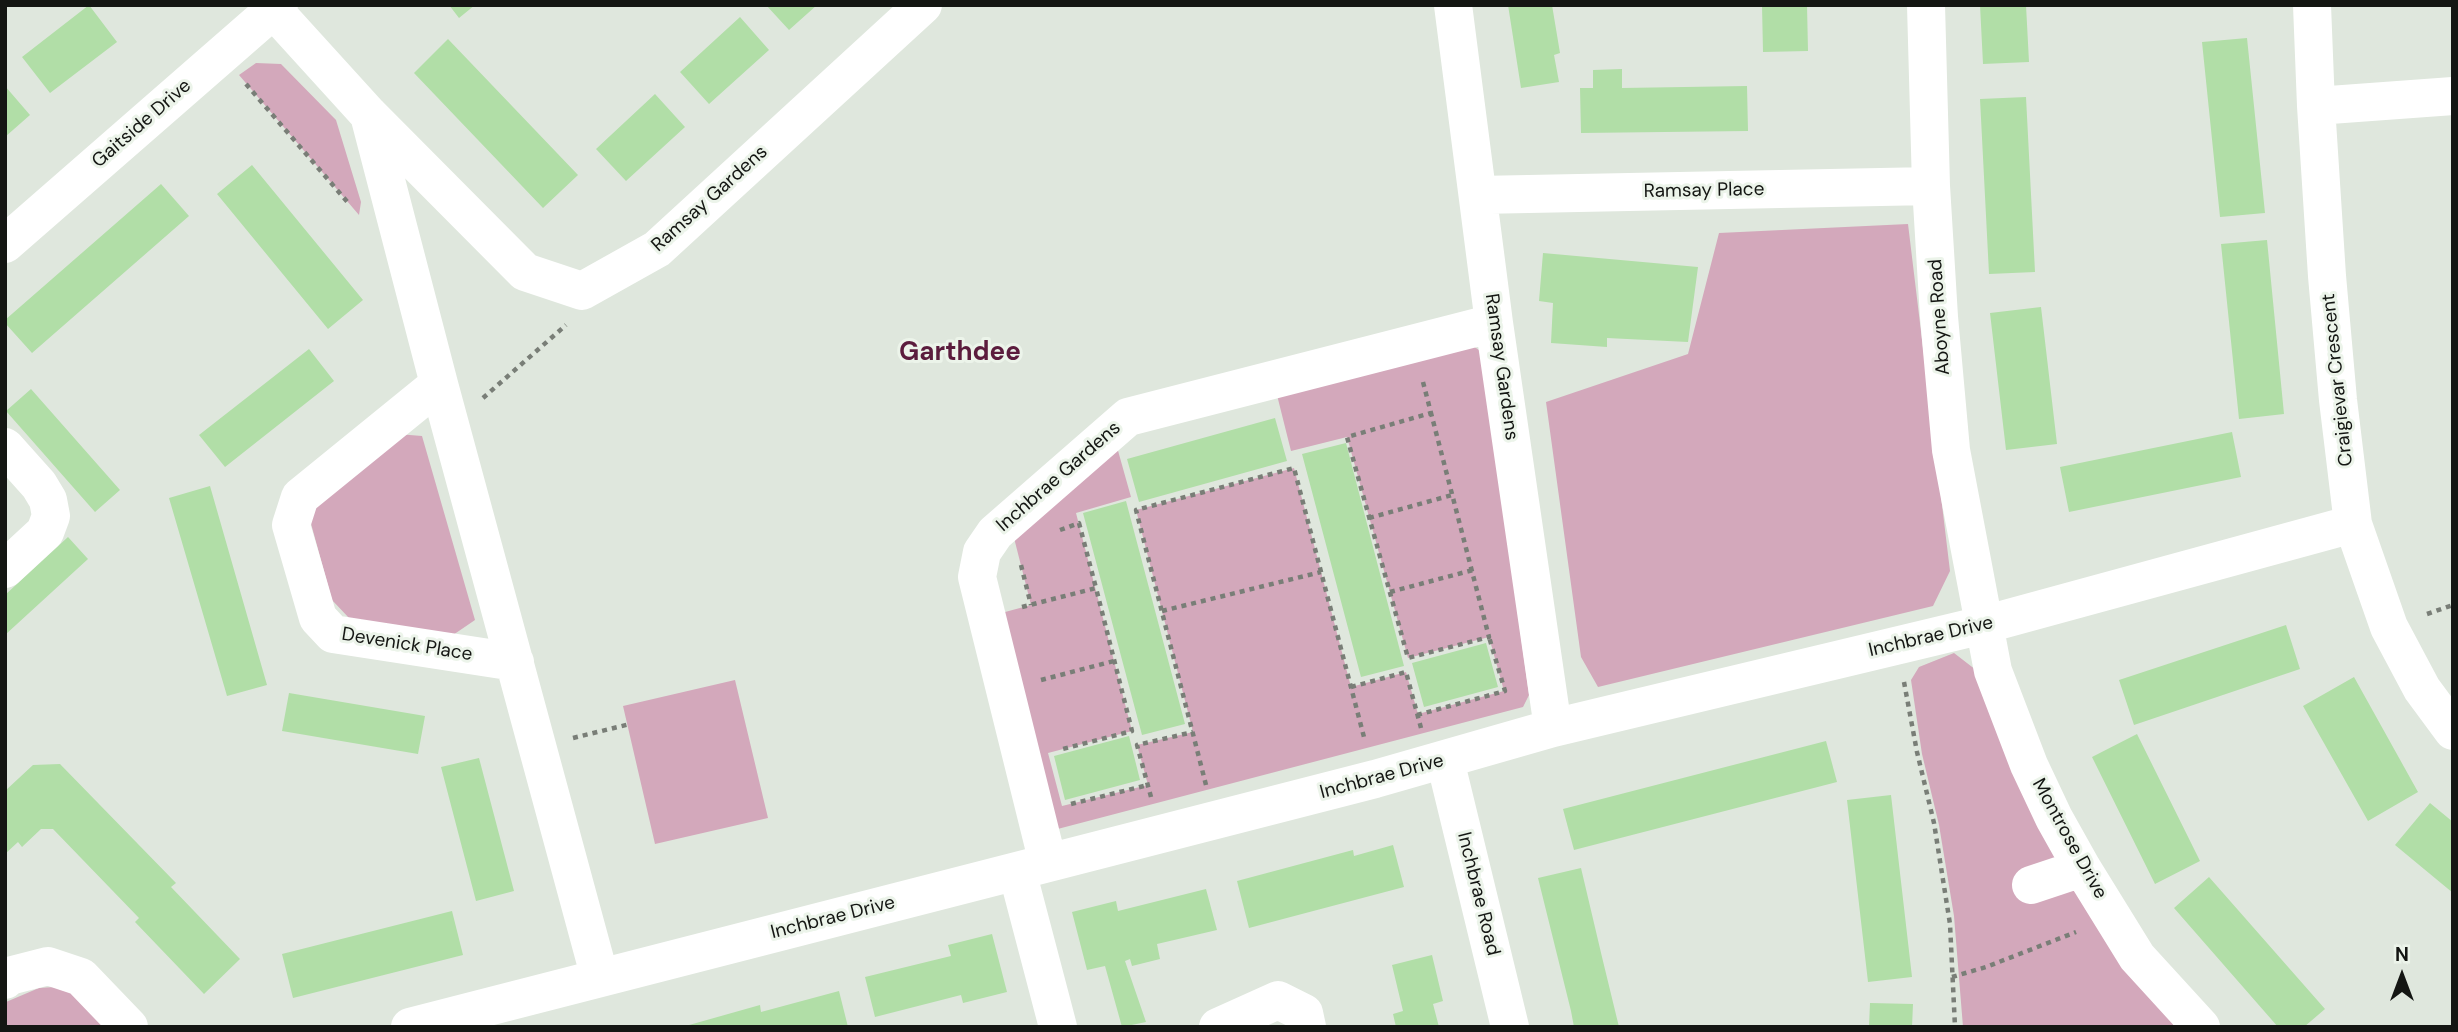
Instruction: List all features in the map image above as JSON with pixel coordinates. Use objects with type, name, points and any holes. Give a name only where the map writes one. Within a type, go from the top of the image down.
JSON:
[{"type":"street","name":"Ramsay Gardens","points":[[582,290],[657,249],[923,5]]},
{"type":"street","name":"Ramsay Gardens","points":[[1453,5],[1494,323],[1553,728]]},
{"type":"street","name":"Aboyne Road","points":[[1926,5],[1938,317],[1951,450],[1983,625]]},
{"type":"street","name":"Craigievar Crescent","points":[[2312,5],[2316,106],[2338,400],[2353,524],[2389,627],[2422,689],[2453,731]]},
{"type":"street","points":[[274,7],[369,115],[525,272],[582,290]]},
{"type":"street","name":"Gaitside Drive","points":[[5,244],[274,7]]},
{"type":"street","points":[[2316,106],[2453,96]]},
{"type":"street","points":[[369,115],[600,978]]},
{"type":"street","name":"Ramsay Place","points":[[1478,195],[1931,186]]},
{"type":"street","name":"Inchbrae Gardens","points":[[1058,1027],[1032,867],[977,577],[978,564],[988,542],[1005,524],[1128,417],[1146,410],[1494,323]]},
{"type":"street","name":"Devenick Place","points":[[439,384],[300,497],[291,525],[318,618],[333,634],[514,662]]},
{"type":"street","points":[[5,447],[39,485],[48,500],[51,516],[44,531],[5,569]]},
{"type":"street","name":"Inchbrae Drive","points":[[410,1027],[1375,779],[1553,728],[1983,625],[2353,524]]},
{"type":"street","name":"Montrose Drive","points":[[1983,625],[1993,671],[2011,723],[2054,818],[2137,957],[2202,1027]]},
{"type":"street","name":"Inchbrae Road","points":[[1438,762],[1510,1027]]},
{"type":"street","points":[[2031,885],[2082,868]]},
{"type":"street","points":[[5,979],[48,966],[81,977],[129,1027]]},
{"type":"street","points":[[1217,1027],[1278,1000],[1304,1013],[1307,1027]]},
{"type":"path","points":[[221,54],[359,215],[397,218]]},
{"type":"path","points":[[451,426],[576,316],[582,290]]},
{"type":"path","points":[[1413,344],[1505,691],[1417,715]]},
{"type":"path","points":[[1431,413],[1347,437],[1408,658],[1489,636]]},
{"type":"path","points":[[1216,820],[1136,510],[1294,468],[1375,779]]},
{"type":"path","points":[[1369,518],[1453,495]]},
{"type":"path","points":[[1048,753],[1132,731],[1079,523],[1054,532]]},
{"type":"path","points":[[1020,559],[1031,605]]},
{"type":"path","points":[[1390,592],[1473,570]]},
{"type":"path","points":[[1162,611],[1321,572]]},
{"type":"path","points":[[1012,610],[1096,588]]},
{"type":"path","points":[[1889,646],[1902,671],[1934,823],[1951,924],[1955,1027]]},
{"type":"path","points":[[1030,682],[1114,661]]},
{"type":"path","points":[[1351,687],[1406,672],[1417,715],[1438,762]]},
{"type":"path","points":[[538,746],[630,724]]},
{"type":"path","points":[[1161,834],[1137,746],[1193,732]]},
{"type":"path","points":[[1062,807],[1148,785]]},
{"type":"path","points":[[1952,977],[2042,946],[2112,916]]},
{"type":"shaded area","points":[[256,63],[281,64],[336,120],[361,202],[359,215],[239,75]]},
{"type":"shaded area","points":[[1908,224],[1950,571],[1933,606],[1598,687],[1581,657],[1546,402],[1688,354],[1719,233]]},
{"type":"shaded area","points":[[1464,340],[1482,352],[1529,695],[1523,707],[1050,831],[994,615],[1031,605],[1012,530],[1115,440],[1131,497],[1076,513],[1132,731],[1048,753],[1062,806],[1148,785],[1137,745],[1193,732],[1136,510],[1294,468],[1351,687],[1406,672],[1418,714],[1504,691],[1489,637],[1408,658],[1347,437],[1291,451],[1275,387]]},
{"type":"shaded area","points":[[397,434],[422,436],[475,620],[453,635],[349,618],[332,600],[310,520],[319,497]]},
{"type":"shaded area","points":[[1954,653],[1976,670],[2175,1027],[1963,1027],[1954,916],[1939,825],[1922,754],[1911,680],[1919,667]]},
{"type":"shaded area","points":[[735,680],[768,818],[655,844],[623,706]]},
{"type":"shaded area","points":[[70,986],[112,1027],[5,1027],[6,1002],[39,988]]},
{"type":"building","points":[[89,5],[117,42],[50,93],[22,57]]},
{"type":"building","points":[[449,5],[475,5],[459,18]]},
{"type":"building","points":[[766,5],[817,5],[789,30]]},
{"type":"building","points":[[1508,5],[1552,5],[1560,53],[1554,55],[1559,82],[1521,88]]},
{"type":"building","points":[[1762,5],[1807,5],[1808,51],[1763,52]]},
{"type":"building","points":[[1980,5],[2026,5],[2029,62],[1983,64]]},
{"type":"building","points":[[740,17],[769,50],[709,104],[680,72]]},
{"type":"building","points":[[2247,38],[2265,213],[2220,217],[2202,42]]},
{"type":"building","points":[[448,39],[578,175],[543,208],[414,73]]},
{"type":"building","points":[[1622,69],[1622,88],[1747,86],[1748,131],[1581,133],[1580,88],[1593,88],[1593,70]]},
{"type":"building","points":[[5,86],[30,115],[5,137]]},
{"type":"building","points":[[655,94],[685,127],[626,181],[596,149]]},
{"type":"building","points":[[2026,97],[2035,272],[1989,274],[1980,99]]},
{"type":"building","points":[[252,165],[363,300],[328,329],[217,194]]},
{"type":"building","points":[[161,184],[189,216],[32,353],[5,320]]},
{"type":"building","points":[[2267,240],[2284,414],[2239,419],[2221,244]]},
{"type":"building","points":[[1543,253],[1698,267],[1688,342],[1607,338],[1607,347],[1551,343],[1553,303],[1539,301]]},
{"type":"building","points":[[2041,307],[2057,444],[2006,450],[1990,313]]},
{"type":"building","points":[[309,349],[334,381],[225,467],[199,435]]},
{"type":"building","points":[[31,389],[120,490],[95,512],[6,411]]},
{"type":"building","points":[[1275,418],[1287,461],[1139,502],[1127,459]]},
{"type":"building","points":[[2232,432],[2241,477],[2069,512],[2060,467]]},
{"type":"building","points":[[1346,443],[1404,666],[1361,677],[1302,454]]},
{"type":"building","points":[[210,486],[267,685],[227,696],[169,498]]},
{"type":"building","points":[[1126,501],[1185,724],[1142,735],[1083,513]]},
{"type":"building","points":[[68,537],[88,559],[5,635],[5,595]]},
{"type":"building","points":[[2286,625],[2300,669],[2134,725],[2119,680]]},
{"type":"building","points":[[1486,643],[1498,687],[1424,707],[1412,663]]},
{"type":"building","points":[[2354,677],[2418,792],[2368,821],[2303,706]]},
{"type":"building","points":[[289,693],[425,716],[418,754],[282,731]]},
{"type":"building","points":[[2137,734],[2200,861],[2155,884],[2092,757]]},
{"type":"building","points":[[1129,736],[1140,780],[1065,800],[1054,756]]},
{"type":"building","points":[[1826,741],[1837,782],[1574,850],[1563,809]]},
{"type":"building","points":[[479,758],[514,891],[476,901],[441,767]]},
{"type":"building","points":[[60,764],[176,883],[171,887],[240,959],[204,994],[135,922],[139,918],[53,829],[41,829],[22,847],[18,842],[5,854],[5,791],[33,765]]},
{"type":"building","points":[[1891,795],[1912,977],[1868,982],[1847,800]]},
{"type":"building","points":[[2430,803],[2453,822],[2453,893],[2395,845]]},
{"type":"building","points":[[1393,845],[1404,887],[1249,928],[1237,881],[1353,850],[1354,856]]},
{"type":"building","points":[[1581,868],[1619,1027],[1574,1027],[1538,878]]},
{"type":"building","points":[[2209,877],[2325,1009],[2304,1027],[2278,1027],[2174,908]]},
{"type":"building","points":[[1206,889],[1217,930],[1157,944],[1160,959],[1132,966],[1130,959],[1125,961],[1146,1022],[1122,1027],[1105,966],[1087,970],[1072,912],[1116,901],[1118,911]]},
{"type":"building","points":[[452,911],[463,955],[293,998],[282,954]]},
{"type":"building","points":[[992,934],[1007,992],[963,1003],[961,995],[875,1017],[865,977],[951,956],[948,945]]},
{"type":"building","points":[[1432,955],[1443,1001],[1433,1004],[1439,1027],[1396,1027],[1393,1014],[1403,1011],[1392,965]]},
{"type":"building","points":[[839,991],[848,1027],[682,1027],[760,1005],[761,1012]]},
{"type":"building","points":[[1870,1003],[1913,1004],[1912,1027],[1869,1027]]},
{"type":"district","name":"Garthdee","points":[[960,353]]}]
